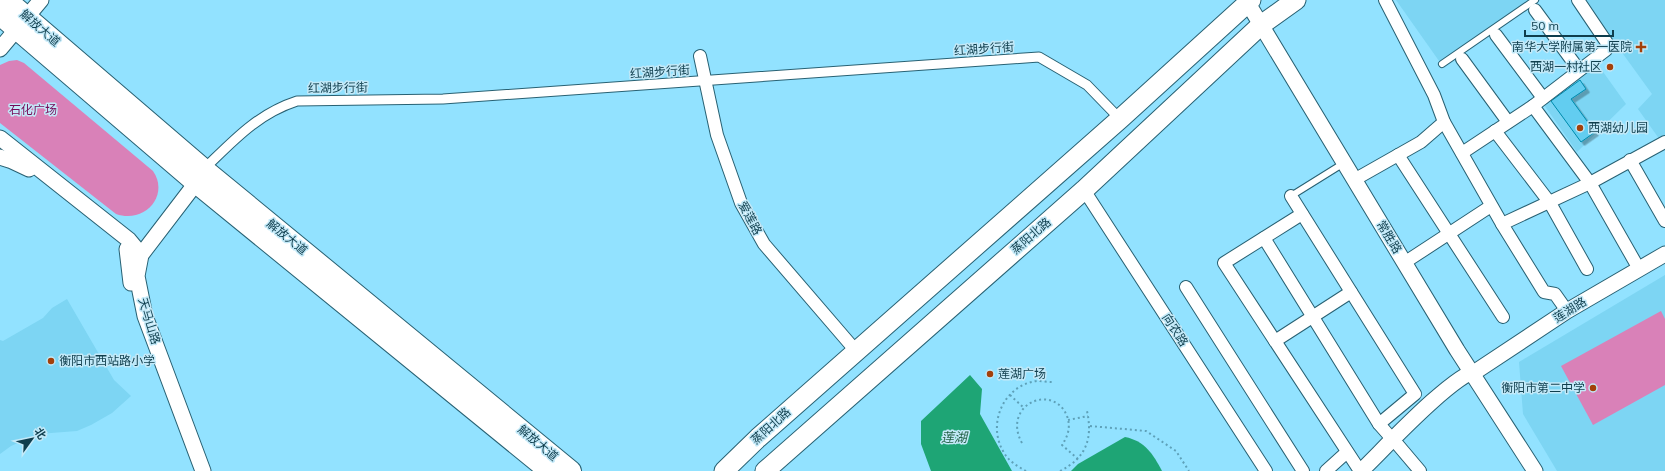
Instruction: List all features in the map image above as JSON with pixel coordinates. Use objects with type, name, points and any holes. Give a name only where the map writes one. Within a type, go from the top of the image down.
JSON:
[{"type":"highway","name":"解放大道","points":[[14,17],[549,471]]},
{"type":"highway","name":"解放大道","points":[[200,176],[571,471]]},
{"type":"main road","name":"蒸阳北路","points":[[724,471],[758,438],[1120,119],[1250,0]]},
{"type":"main road","name":"蒸阳北路","points":[[765,471],[1084,190],[1265,23],[1296,0]]},
{"type":"street","points":[[0,49],[14,17],[41,0]]},
{"type":"street","name":"常胜路","points":[[1250,0],[1361,176],[1410,259],[1474,373],[1543,471]]},
{"type":"street","points":[[1385,0],[1434,95],[1444,122],[1491,206],[1544,292],[1555,294],[1567,311]]},
{"type":"street","points":[[1462,153],[1533,106],[1606,50],[1607,43],[1578,0]]},
{"type":"street","points":[[1535,5],[1579,70]]},
{"type":"street","name":"常胜路","points":[[1265,23],[1344,163],[1535,471]]},
{"type":"street","points":[[1496,35],[1543,98]]},
{"type":"street","name":"爱莲路","points":[[700,56],[717,135],[745,210],[764,244],[856,351]]},
{"type":"street","name":"红湖步行街","points":[[200,176],[259,118],[284,105],[297,101],[443,99],[1039,57],[1088,85],[1120,119]]},
{"type":"street","points":[[1462,59],[1508,122]]},
{"type":"street","points":[[1533,106],[1590,183],[1639,269]]},
{"type":"street","points":[[1361,176],[1421,142],[1444,122]]},
{"type":"street","points":[[1494,131],[1550,203],[1587,269]]},
{"type":"street","points":[[0,138],[128,240],[141,255]]},
{"type":"street","points":[[1502,224],[1550,203],[1590,183],[1665,142]]},
{"type":"street","points":[[1398,155],[1503,317]]},
{"type":"street","points":[[0,157],[31,170],[127,248],[141,255]]},
{"type":"street","points":[[1630,160],[1665,221]]},
{"type":"street","name":"天马山路","points":[[200,176],[141,255],[137,276],[145,316],[203,471]]},
{"type":"street","name":"向农路","points":[[1084,190],[1266,471]]},
{"type":"street","points":[[1291,196],[1415,394],[1379,424]]},
{"type":"street","points":[[1410,259],[1491,206]]},
{"type":"street","points":[[1302,214],[1224,264],[1360,471]]},
{"type":"street","points":[[1264,238],[1379,424],[1420,471]]},
{"type":"street","name":"天马山路","points":[[127,248],[138,318],[197,471]]},
{"type":"street","name":"莲湖路","points":[[1372,471],[1440,394],[1567,311],[1665,254]]},
{"type":"street","points":[[1186,287],[1303,471]]},
{"type":"street","points":[[1275,342],[1351,292]]},
{"type":"street","name":"莲湖路","points":[[1360,471],[1396,443]]},
{"type":"street","points":[[1326,471],[1347,452]]},
{"type":"lane","points":[[1442,64],[1535,5]]},
{"type":"lane","points":[[1291,196],[1344,163]]},
{"type":"path","points":[[1026,471],[1014,464],[1004,452],[998,438],[997,422],[1001,407],[1010,395],[1023,386],[1038,381],[1053,382]]},
{"type":"path","points":[[1010,395],[1024,408]]},
{"type":"path","points":[[1022,443],[1016,426],[1017,418],[1024,408],[1035,400],[1052,401],[1065,412],[1068,420],[1069,429],[1067,437],[1062,445],[1078,459]]},
{"type":"path","points":[[1060,471],[1071,466],[1078,459],[1088,441],[1090,426],[1087,411]]},
{"type":"path","points":[[1068,420],[1088,416]]},
{"type":"path","points":[[1090,426],[1146,431],[1176,451],[1189,471]]},
{"type":"shaded area","name":"南华大学附属第一医院","points":[[1396,0],[1540,0],[1444,68]]},
{"type":"shaded area","name":"南华大学附属第一医院","points":[[1584,0],[1665,0],[1665,138],[1660,140],[1638,109],[1652,94]]},
{"type":"shaded area","name":"西湖幼儿园","points":[[1596,62],[1626,104],[1577,152],[1542,102]]},
{"type":"shaded area","name":"衡阳市第二中学","points":[[1665,275],[1665,471],[1557,471],[1523,414],[1519,362]]},
{"type":"shaded area","name":"衡阳市西站路小学","points":[[67,299],[114,380],[131,396],[112,413],[91,425],[77,431],[38,434],[11,446],[0,454],[0,340],[3,341],[43,318],[52,308]]},
{"type":"green space","name":"石化广场","points":[[17,60],[24,63],[153,171],[157,180],[158,190],[156,198],[151,206],[136,215],[126,216],[116,214],[0,123],[0,65],[9,61]]},
{"type":"green space","points":[[1661,311],[1665,319],[1665,385],[1593,425],[1561,366]]},
{"type":"water","name":"莲湖","points":[[970,375],[982,389],[980,414],[1012,471],[931,471],[921,444],[921,421]]},
{"type":"water","points":[[1125,437],[1138,442],[1148,449],[1162,471],[1071,471],[1078,464]]},
{"type":"building","points":[[1580,80],[1586,89],[1571,99],[1595,132],[1581,142],[1551,101]]},
{"type":"place","name":"南华大学附属第一医院","points":[[1641,47]]},
{"type":"place","name":"西湖一村社区","points":[[1610,67]]},
{"type":"place","name":"西湖幼儿园","points":[[1580,128]]},
{"type":"place","name":"衡阳市西站路小学","points":[[51,361]]},
{"type":"place","name":"莲湖广场","points":[[990,374]]},
{"type":"place","name":"衡阳市第二中学","points":[[1593,388]]}]
